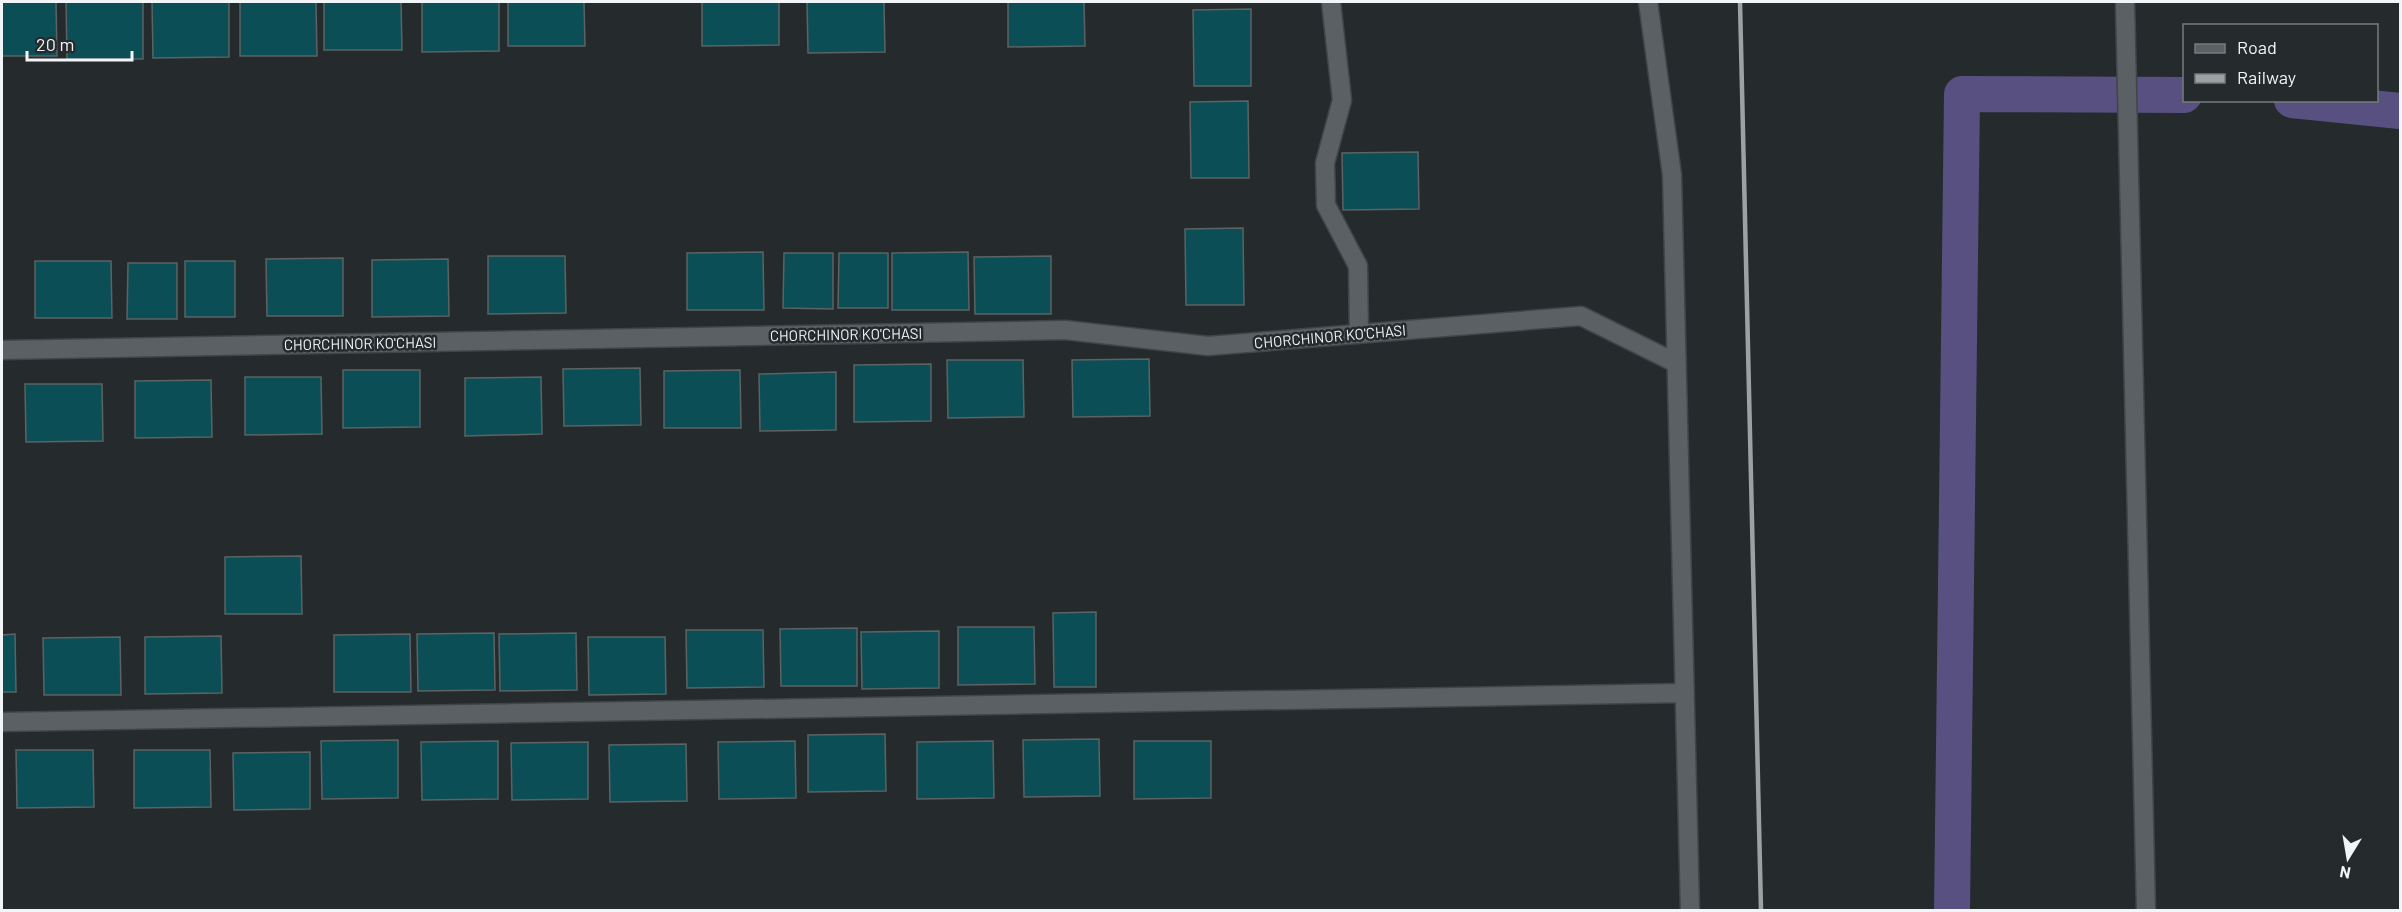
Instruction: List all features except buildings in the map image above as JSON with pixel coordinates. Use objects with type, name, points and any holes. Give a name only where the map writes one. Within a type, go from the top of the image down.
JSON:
[{"type":"street","points":[[1331,2],[1342,100],[1325,163],[1326,205],[1358,266],[1359,334]]},
{"type":"street","points":[[1647,2],[1672,175],[1690,910]]},
{"type":"street","points":[[2125,10],[2146,910]]},
{"type":"street","name":"CHORCHINOR KO'CHASI","points":[[2,350],[1065,330],[1209,346],[1581,316],[1676,363]]},
{"type":"street","points":[[2,722],[1684,693]]},
{"type":"waterway","points":[[1952,910],[1962,94],[2183,95]]},
{"type":"waterway","points":[[2312,102],[2400,111]]},
{"type":"railway","points":[[1740,2],[1761,910]]}]
